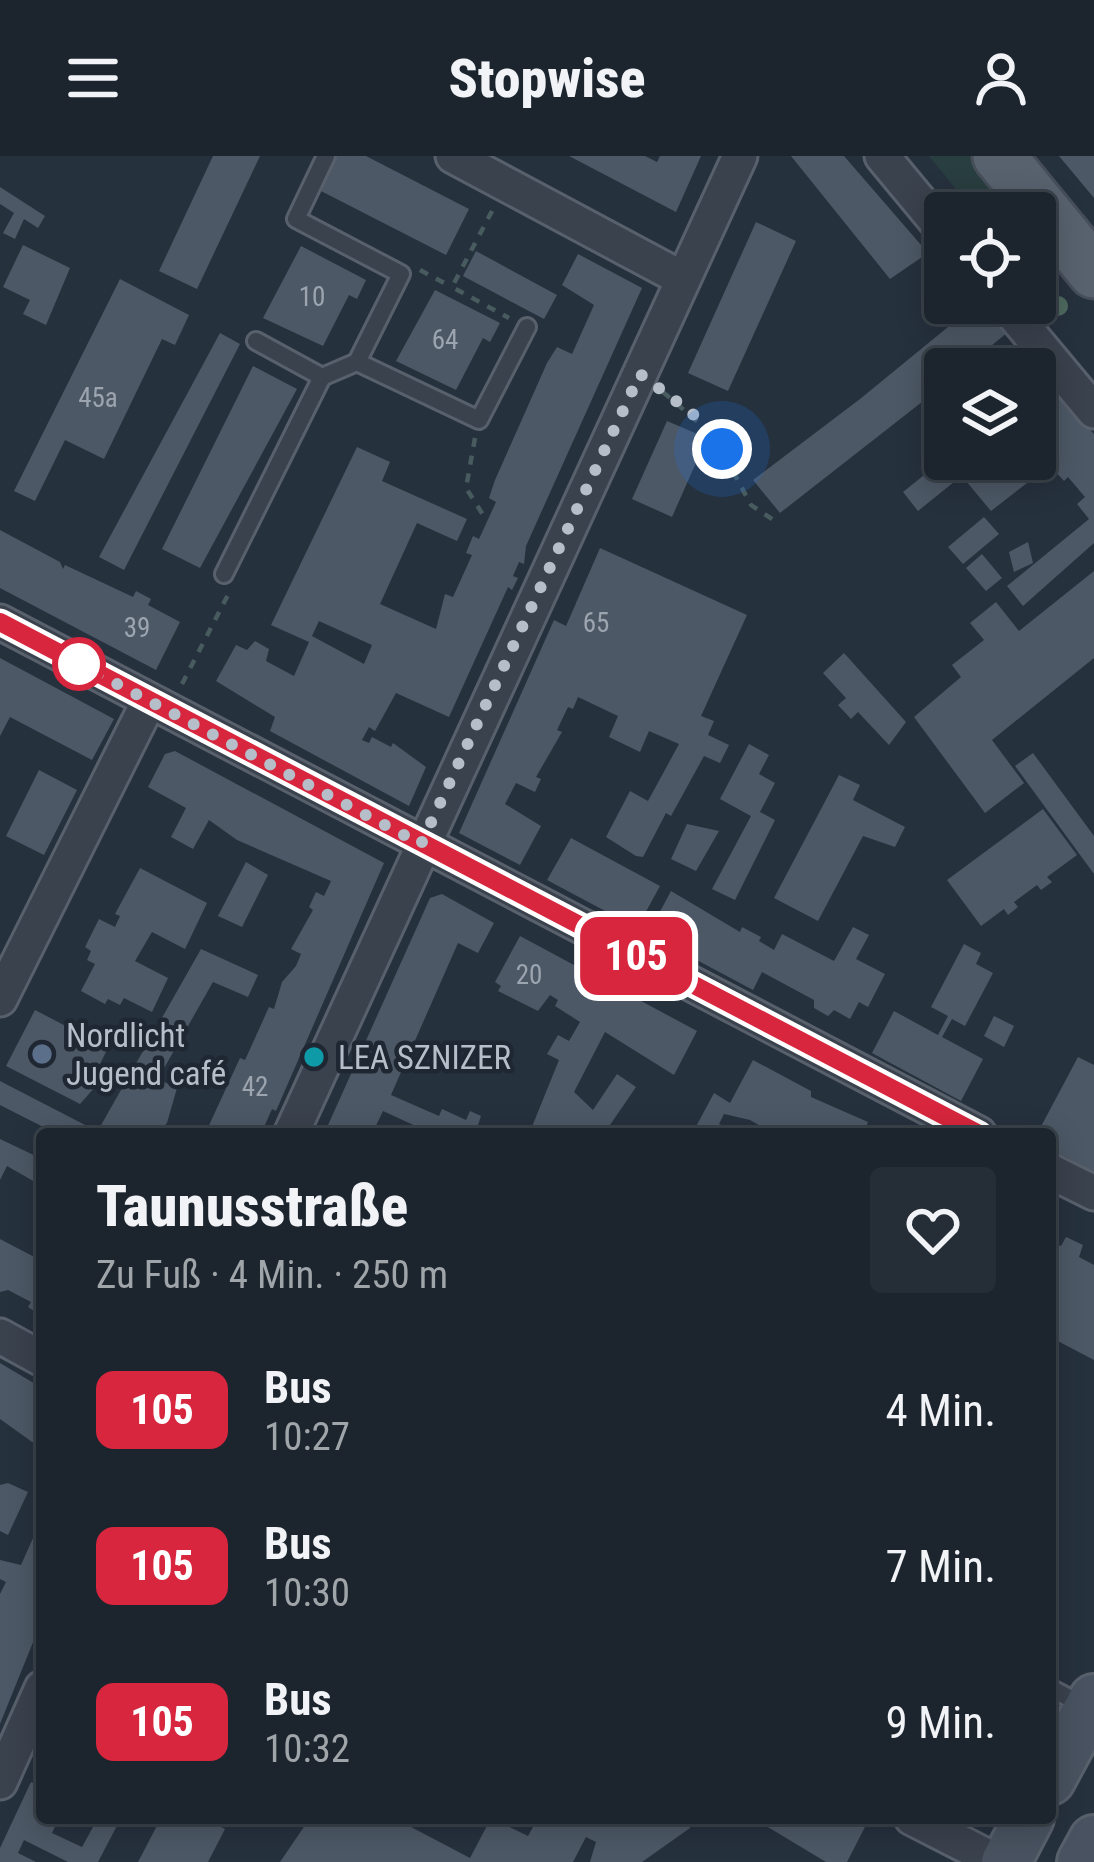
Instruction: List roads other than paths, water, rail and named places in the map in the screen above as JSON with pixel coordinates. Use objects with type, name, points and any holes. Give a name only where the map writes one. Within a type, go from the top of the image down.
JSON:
[{"type":"main road","points":[[999,156],[1094,272]]},
{"type":"main road","points":[[1056,1763],[1078,1699]]},
{"type":"main road","points":[[1002,1862],[1025,1824]]},
{"type":"main road","points":[[1082,1862],[1094,1840]]},
{"type":"street","points":[[453,156],[683,279]]},
{"type":"street","points":[[294,1128],[740,156]]},
{"type":"street","points":[[882,156],[924,207]]},
{"type":"street","points":[[1024,324],[1087,390]]},
{"type":"street","points":[[0,622],[967,1128]]},
{"type":"street","points":[[0,999],[158,706]]},
{"type":"street","points":[[1056,1174],[1094,1193]]},
{"type":"street","points":[[0,1336],[36,1355]]},
{"type":"street","points":[[0,1782],[36,1701]]},
{"type":"street","points":[[924,1824],[1002,1862]]},
{"type":"lane","points":[[224,574],[322,377],[357,362],[401,274],[296,219],[326,156]]},
{"type":"lane","points":[[357,362],[479,420],[527,327]]},
{"type":"lane","points":[[256,341],[322,377]]},
{"type":"place","name":"Nordlicht Jugend café","points":[[42,1054]]},
{"type":"place","name":"LEA SZNIZER","points":[[314,1057]]}]
